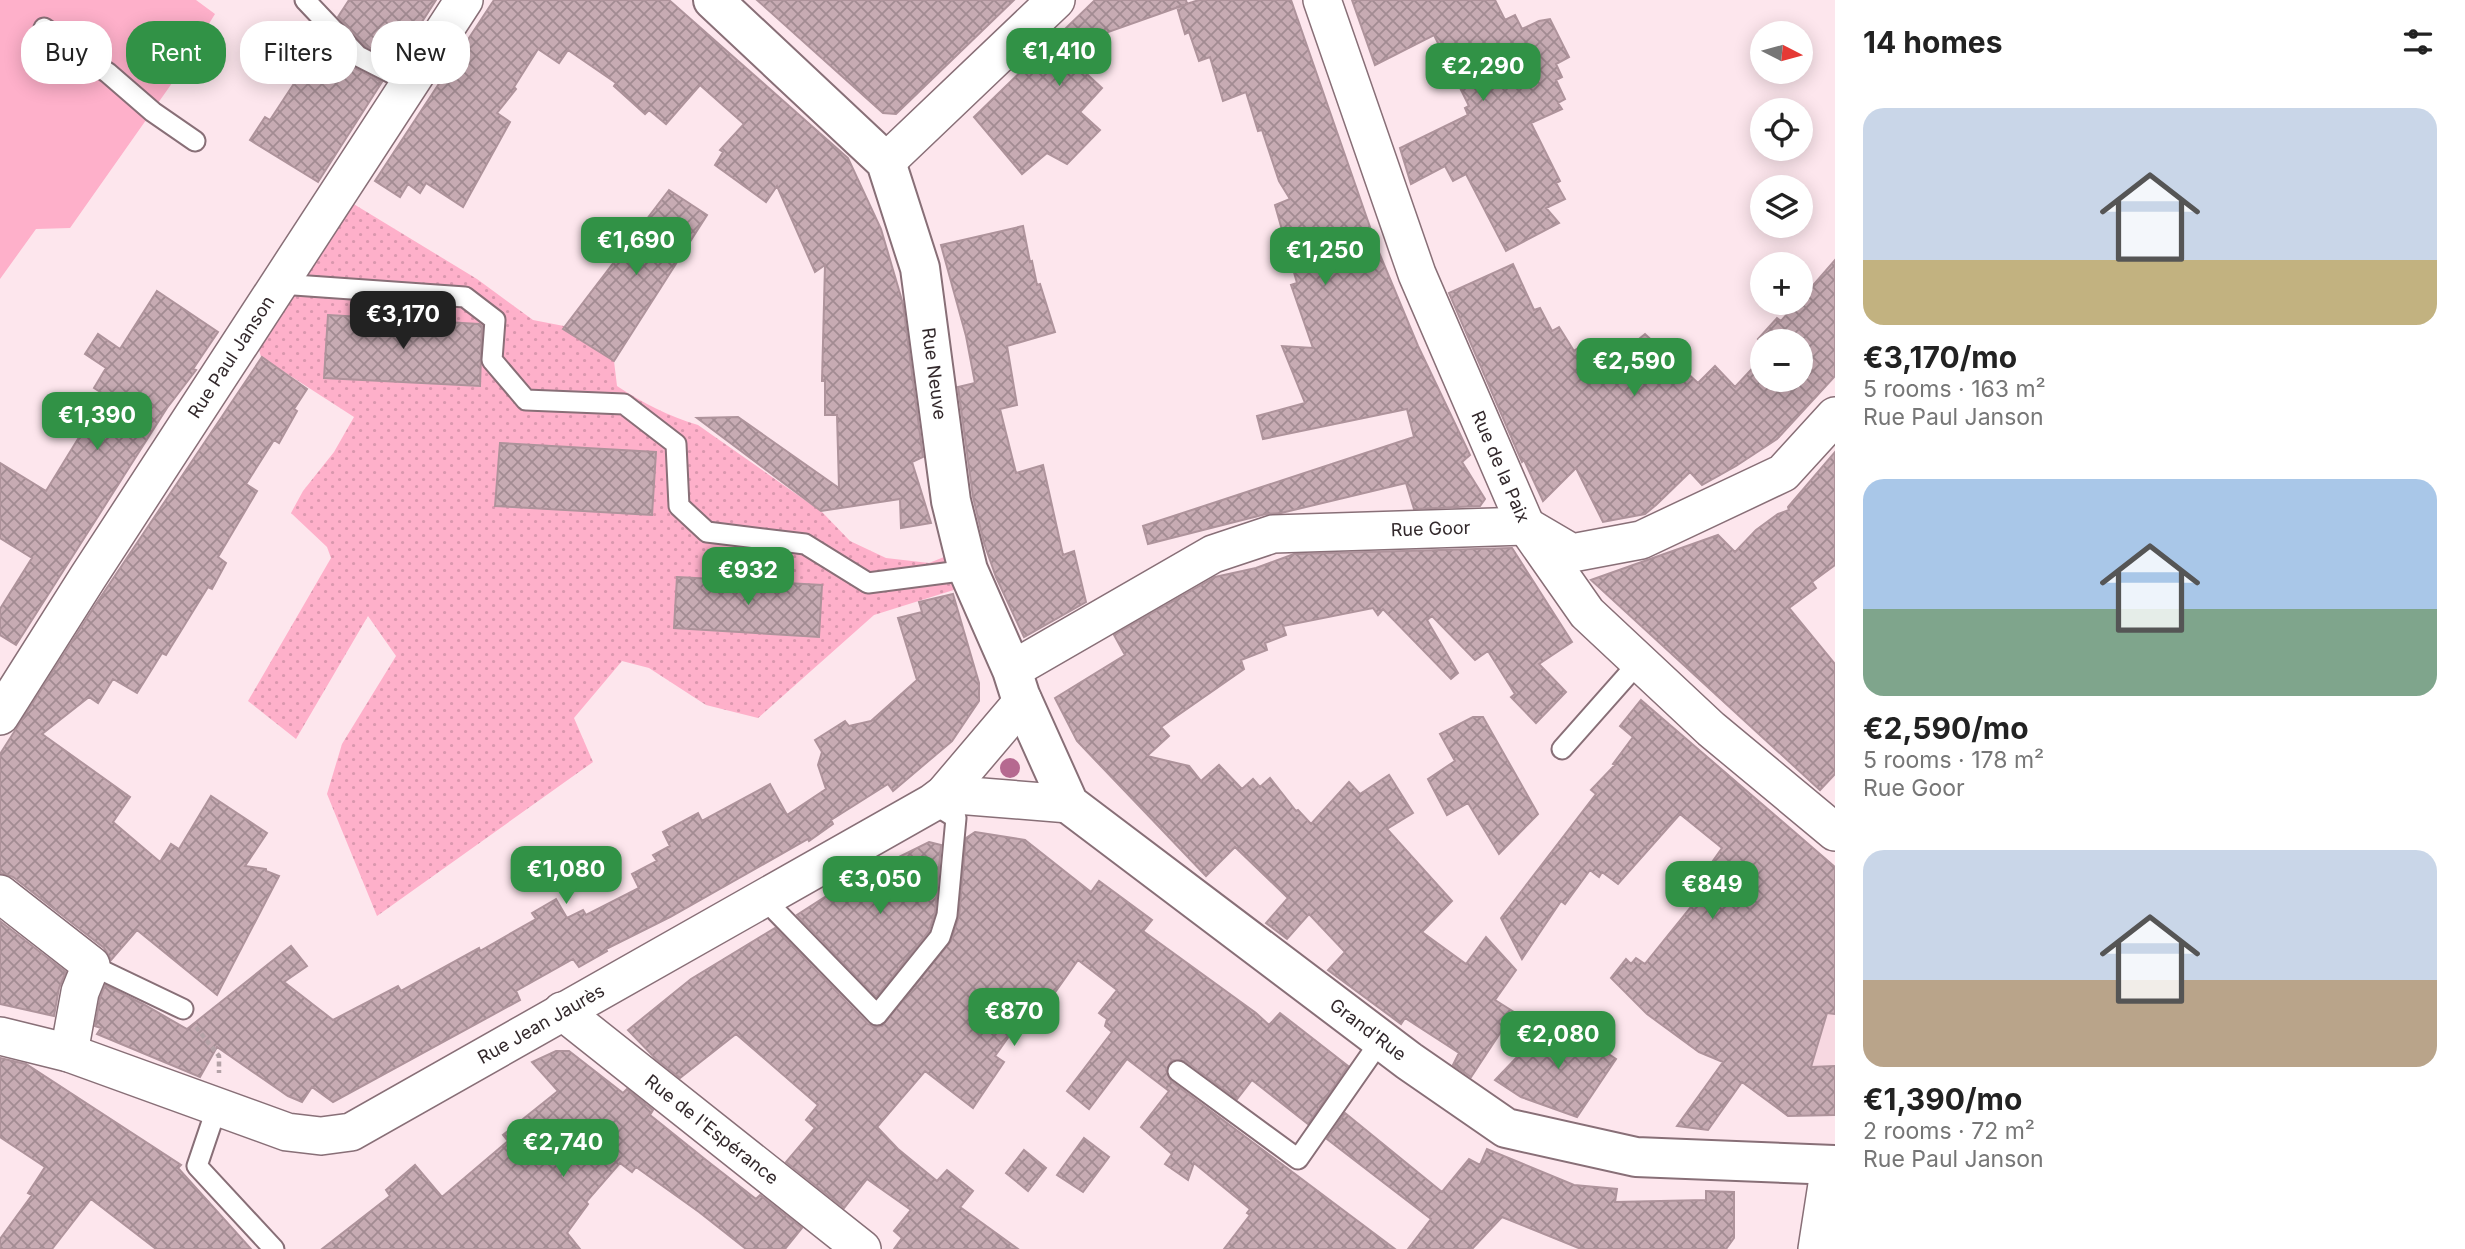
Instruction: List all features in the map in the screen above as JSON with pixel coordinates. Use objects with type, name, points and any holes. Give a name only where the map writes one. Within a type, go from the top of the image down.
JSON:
[{"type":"street","name":"Rue Paul Janson","points":[[451,21],[464,0]]},
{"type":"street","name":"Rue Neuve","points":[[713,0],[886,162],[920,268],[951,501],[968,570],[1069,804]]},
{"type":"street","points":[[886,162],[1056,0]]},
{"type":"street","name":"Rue de la Paix","points":[[1322,0],[1417,274],[1526,526],[1587,613],[1711,729],[1835,832]]},
{"type":"street","name":"Rue Paul Janson","points":[[0,716],[410,84]]},
{"type":"street","points":[[1526,526],[1573,553],[1641,540],[1783,473],[1835,416]]},
{"type":"street","name":"Rue Goor","points":[[1017,686],[1213,554],[1273,534],[1526,526]]},
{"type":"street","name":"Rue Jean Jaurès","points":[[0,1036],[69,1053],[287,1132],[321,1136],[351,1132],[938,799],[1017,686]]},
{"type":"street","points":[[938,799],[1069,804]]},
{"type":"street","name":"Grand'Rue","points":[[1069,804],[1381,1040],[1506,1128],[1636,1157],[1833,1165]]},
{"type":"street","points":[[0,894],[91,965],[80,992],[69,1053]]},
{"type":"street","name":"Rue de l'Espérance","points":[[562,1011],[862,1249]]},
{"type":"street","points":[[1817,1249],[1833,1165]]},
{"type":"lane","points":[[305,0],[358,56],[371,63]]},
{"type":"lane","points":[[112,76],[153,112],[195,141]]},
{"type":"lane","points":[[280,284],[465,297],[495,320],[492,360],[526,400],[624,404],[676,444],[679,506],[707,532],[805,544],[868,583],[968,570]]},
{"type":"lane","points":[[1562,749],[1639,662]]},
{"type":"lane","points":[[763,898],[877,1015],[940,937],[947,915],[956,818],[938,799]]},
{"type":"lane","points":[[91,965],[183,1009]]},
{"type":"lane","points":[[1178,1071],[1298,1158],[1381,1040]]},
{"type":"lane","points":[[217,1107],[197,1166],[274,1249]]},
{"type":"path","points":[[183,1009],[219,1056],[217,1107]]},
{"type":"shaded area","points":[[0,0],[196,0],[215,14],[211,21],[126,21],[126,84],[171,84],[70,228],[36,229],[0,279]]},
{"type":"shaded area","points":[[352,203],[477,279],[533,320],[569,327],[614,361],[617,386],[676,418],[698,425],[822,512],[850,541],[886,558],[929,563],[954,553],[960,588],[874,615],[758,718],[706,705],[649,668],[622,661],[574,718],[593,762],[377,916],[327,794],[342,744],[396,656],[368,616],[296,739],[248,701],[331,558],[327,547],[291,513],[303,491],[334,452],[354,417],[261,357],[258,346]]},
{"type":"shaded area","points":[[1835,977],[1835,1108],[1787,1082]]},
{"type":"building","points":[[349,0],[436,0],[422,21],[371,21],[371,49],[357,37],[357,21],[342,21],[338,17]]},
{"type":"building","points":[[494,0],[669,0],[848,158],[881,229],[903,304],[923,457],[912,462],[931,523],[901,528],[900,499],[821,511],[697,418],[738,417],[839,488],[837,415],[825,415],[825,381],[822,381],[825,265],[815,272],[777,186],[766,202],[715,165],[723,152],[720,150],[744,124],[700,85],[666,124],[649,110],[645,114],[614,86],[616,83],[568,50],[559,63],[538,49],[514,87],[516,89],[497,113],[510,122],[463,207],[426,183],[420,193],[408,184],[400,197],[375,181],[439,84],[470,84],[470,37]]},
{"type":"building","points":[[757,0],[1014,0],[896,114],[883,113]]},
{"type":"building","points":[[1095,0],[1186,0],[1187,4],[1108,32],[1076,64],[1102,88],[1080,112],[1100,130],[1067,164],[1047,153],[1022,174],[974,117]]},
{"type":"building","points":[[1199,0],[1291,0],[1378,250],[1418,346],[1470,455],[1462,462],[1485,499],[1480,506],[1414,509],[1406,483],[1148,544],[1143,526],[1414,437],[1407,409],[1263,439],[1257,416],[1305,403],[1282,346],[1313,348],[1291,285],[1297,283],[1275,205],[1290,199],[1279,181],[1262,130],[1258,131],[1246,92],[1223,101],[1210,57],[1199,61],[1189,32],[1185,34],[1177,7]]},
{"type":"building","points":[[1352,0],[1495,0],[1505,20],[1515,15],[1522,29],[1550,19],[1569,57],[1556,64],[1562,77],[1556,80],[1565,99],[1558,103],[1562,109],[1531,123],[1560,181],[1556,183],[1565,199],[1546,208],[1559,223],[1506,251],[1466,174],[1453,181],[1445,166],[1411,184],[1400,148],[1468,115],[1465,108],[1469,106],[1434,35],[1375,65]]},
{"type":"building","points":[[357,69],[371,76],[371,84],[381,84],[318,182],[250,140],[265,117],[270,120],[294,84],[357,84]]},
{"type":"building","points":[[669,190],[707,215],[614,361],[563,329]]},
{"type":"building","points":[[1023,226],[1030,262],[1032,261],[1037,285],[1040,284],[1055,332],[1007,346],[1017,405],[1000,409],[1016,473],[1043,465],[1063,555],[1074,551],[1086,602],[1024,637],[996,577],[984,543],[973,497],[958,387],[975,383],[966,336],[941,245]]},
{"type":"building","points":[[1835,260],[1835,376],[1777,439],[1736,466],[1702,485],[1690,472],[1645,514],[1603,522],[1576,468],[1543,501],[1524,460],[1522,462],[1449,293],[1513,264],[1534,310],[1540,308],[1552,331],[1559,327],[1574,351],[1578,348],[1596,374],[1645,334],[1698,383],[1715,366],[1735,387],[1750,371],[1750,392],[1813,392],[1813,329],[1767,329],[1777,318],[1781,321],[1786,315],[1813,315],[1813,285]]},
{"type":"building","points":[[157,291],[218,332],[193,369],[196,370],[167,408],[16,645],[0,635],[0,609],[32,558],[0,538],[0,463],[46,491],[105,395],[94,388],[106,368],[85,354],[98,334],[120,349]]},
{"type":"building","points":[[328,315],[479,324],[482,326],[480,386],[324,378]]},
{"type":"building","points":[[262,357],[307,389],[294,409],[297,411],[279,443],[274,440],[246,484],[257,491],[218,557],[226,563],[212,589],[208,587],[166,655],[162,653],[137,693],[113,679],[98,703],[89,697],[42,734],[130,797],[113,822],[160,862],[171,844],[179,849],[211,796],[267,833],[245,866],[266,869],[279,876],[217,995],[137,930],[111,960],[104,948],[13,877],[0,873],[0,754],[94,607]]},
{"type":"building","points":[[500,443],[656,452],[652,515],[495,506]]},
{"type":"building","points":[[1835,452],[1835,565],[1812,582],[1816,588],[1789,608],[1835,664],[1835,774],[1820,790],[1591,580],[1718,535],[1735,552],[1756,530],[1778,514],[1789,510],[1788,507]]},
{"type":"building","points":[[1512,548],[1572,642],[1539,664],[1566,692],[1536,723],[1511,697],[1515,694],[1488,651],[1475,660],[1432,616],[1427,620],[1458,673],[1451,679],[1383,609],[1378,615],[1373,608],[1283,626],[1286,635],[1265,643],[1267,650],[1241,660],[1244,669],[1161,727],[1169,736],[1147,756],[1189,766],[1201,781],[1219,765],[1242,789],[1253,779],[1260,787],[1270,778],[1296,811],[1311,824],[1349,782],[1360,794],[1389,775],[1413,813],[1387,829],[1452,901],[1422,932],[1466,964],[1486,937],[1516,970],[1495,1000],[1514,1012],[1471,1077],[1453,1065],[1459,1053],[1405,1018],[1401,1024],[1328,970],[1345,952],[1309,914],[1287,939],[1266,923],[1288,898],[1235,847],[1206,876],[1077,741],[1055,698],[1125,655],[1114,635],[1215,577],[1256,568],[1294,554]]},
{"type":"building","points":[[677,577],[822,585],[819,637],[674,628]]},
{"type":"building","points":[[953,594],[979,683],[979,701],[952,741],[893,791],[888,784],[831,820],[833,824],[809,841],[808,839],[670,917],[606,949],[607,951],[579,967],[573,959],[516,991],[520,1000],[333,1102],[312,1087],[302,1102],[288,1096],[217,1047],[200,1077],[97,1034],[101,1028],[95,1026],[105,985],[187,1029],[291,946],[307,966],[284,982],[333,1020],[398,986],[401,991],[479,948],[480,951],[536,919],[532,913],[556,899],[567,918],[583,910],[586,915],[639,888],[632,874],[657,861],[653,855],[670,846],[663,832],[698,813],[702,821],[770,784],[787,815],[826,789],[818,765],[822,752],[815,740],[845,721],[849,726],[871,721],[917,680],[898,618],[922,612],[919,602]]},
{"type":"building","points":[[1641,700],[1835,867],[1835,1014],[1827,1013],[1811,1067],[1835,1066],[1835,1115],[1788,1116],[1742,1082],[1708,1130],[1677,1126],[1723,1062],[1699,1052],[1647,1014],[1611,978],[1626,959],[1631,964],[1636,958],[1645,964],[1695,902],[1688,896],[1722,848],[1680,814],[1618,884],[1602,872],[1599,877],[1590,870],[1565,904],[1561,901],[1522,959],[1501,918],[1596,794],[1591,790],[1615,765],[1613,764],[1633,737],[1620,726]]},
{"type":"building","points":[[1473,717],[1483,717],[1538,814],[1499,854],[1468,803],[1447,815],[1428,779],[1455,761],[1440,734]]},
{"type":"building","points":[[975,832],[1025,840],[1091,892],[1099,881],[1152,920],[1143,931],[1269,1025],[1280,1013],[1348,1066],[1308,1124],[1252,1080],[1237,1099],[1185,1061],[1172,1060],[1166,1070],[1171,1081],[1395,1249],[1224,1249],[1250,1215],[1247,1213],[1250,1209],[1194,1163],[1188,1180],[1165,1164],[1172,1154],[1141,1127],[1169,1091],[1127,1059],[1089,1109],[1067,1091],[1112,1032],[1105,1026],[1107,1019],[1099,1013],[1117,990],[1078,960],[1034,1022],[1024,1015],[995,1056],[1004,1062],[973,1108],[925,1071],[877,1127],[898,1149],[937,1181],[947,1170],[973,1191],[960,1207],[1018,1249],[894,1249],[902,1238],[894,1231],[911,1210],[867,1179],[844,1208],[786,1162],[815,1128],[806,1120],[818,1105],[736,1034],[680,1078],[656,1059],[628,1030],[691,979],[775,928],[868,1024],[882,1026],[951,941],[959,916],[966,838]]},
{"type":"building","points":[[929,842],[941,845],[935,913],[929,931],[876,997],[797,915],[848,882]]},
{"type":"building","points":[[0,921],[66,972],[59,988],[54,1016],[0,1004]]},
{"type":"building","points":[[1563,1023],[1616,1059],[1577,1117],[1521,1097],[1495,1080],[1541,1032],[1551,1040]]},
{"type":"building","points":[[556,1051],[569,1051],[623,1093],[627,1089],[653,1110],[650,1115],[706,1160],[756,1199],[760,1195],[802,1228],[785,1249],[746,1249],[636,1167],[632,1172],[620,1163],[586,1202],[588,1204],[567,1233],[580,1249],[322,1249],[390,1196],[386,1190],[415,1165],[442,1197],[508,1141],[503,1135],[558,1091],[532,1062]]},
{"type":"building","points":[[0,1058],[26,1064],[181,1165],[178,1168],[251,1249],[156,1249],[91,1199],[52,1249],[0,1249],[0,1239],[32,1195],[28,1193],[45,1167],[0,1137]]},
{"type":"building","points":[[1345,1113],[1442,1192],[1469,1159],[1480,1165],[1487,1149],[1574,1185],[1617,1189],[1615,1202],[1706,1200],[1706,1191],[1734,1192],[1734,1238],[1726,1249],[1581,1249],[1502,1217],[1472,1249],[1408,1249],[1431,1219],[1327,1139]]},
{"type":"building","points":[[1084,1138],[1109,1157],[1083,1192],[1057,1175]]},
{"type":"building","points":[[1024,1150],[1046,1168],[1028,1191],[1006,1173]]}]
